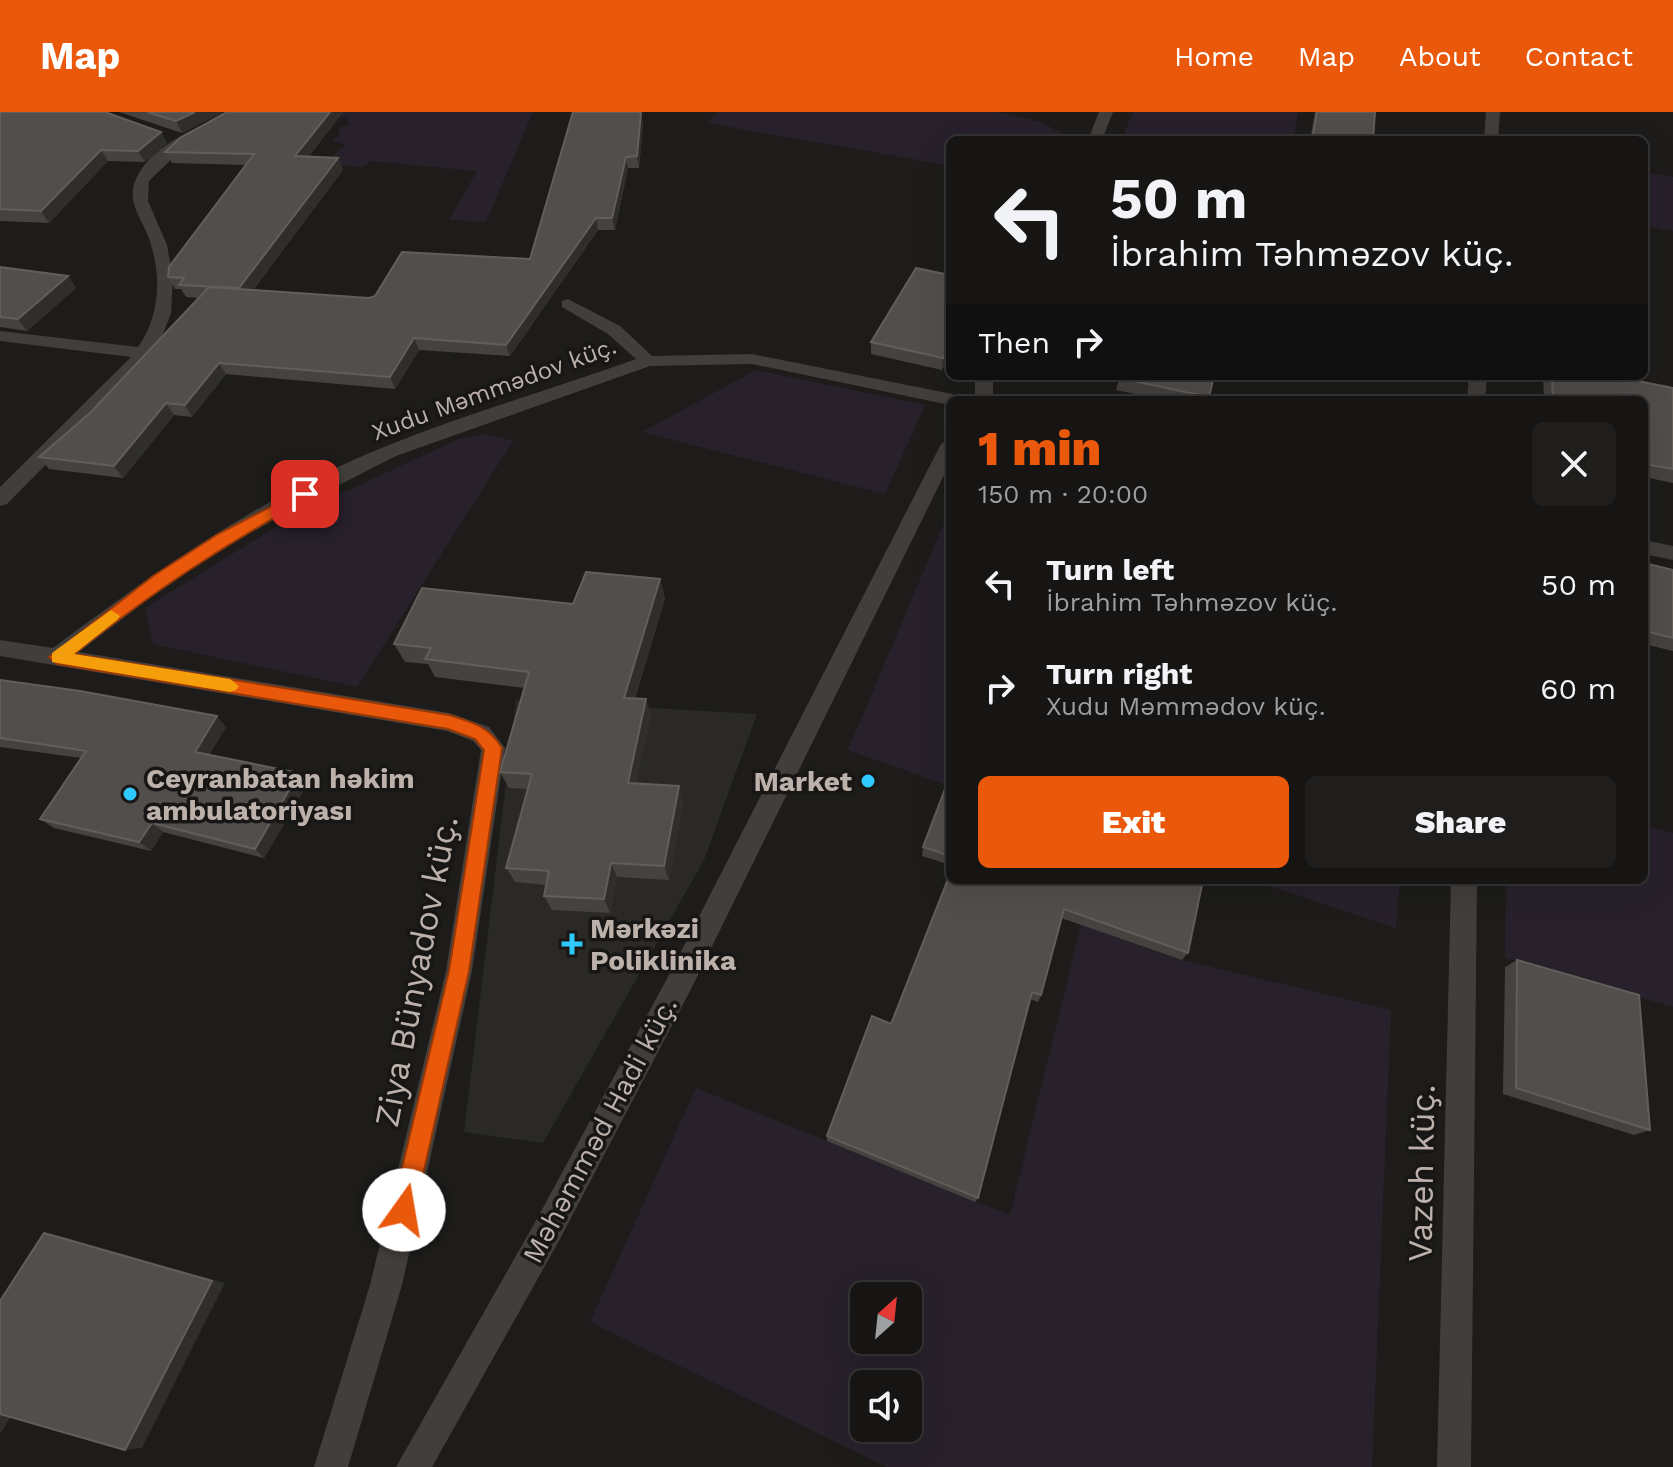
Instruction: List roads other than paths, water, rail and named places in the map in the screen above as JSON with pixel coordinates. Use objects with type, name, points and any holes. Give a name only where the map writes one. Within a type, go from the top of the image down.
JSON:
[{"type":"street","points":[[0,499],[142,353],[155,335],[166,302],[159,245],[140,206],[141,188],[146,175],[176,139],[240,112]]},
{"type":"street","points":[[1097,136],[1106,112]]},
{"type":"street","points":[[1491,136],[1493,112]]},
{"type":"street","points":[[568,304],[614,330],[648,361]]},
{"type":"street","points":[[0,336],[142,353]]},
{"type":"street","name":"Xudu Məmmədov küç.","points":[[57,657],[159,580],[224,538],[343,474],[462,424],[648,361],[698,357],[752,359],[946,399]]},
{"type":"street","name":"Məhəmməd Hadi küç.","points":[[413,1467],[549,1228],[680,982],[946,452]]},
{"type":"street","points":[[1648,548],[1673,553]]},
{"type":"street","points":[[0,648],[57,657]]},
{"type":"street","name":"Ziya Bünyadov küç.","points":[[57,657],[449,722],[481,734],[493,748],[493,766],[452,1000],[386,1285],[331,1467]]},
{"type":"street","name":"Vazeh küç.","points":[[1454,1467],[1464,884]]},
{"type":"place","name":"Market","points":[[868,781]]},
{"type":"place","name":"Ceyranbatan həkim ambulatoriyası","points":[[130,794]]},
{"type":"place","name":"Mərkəzi Poliklinika","points":[[572,944]]}]
